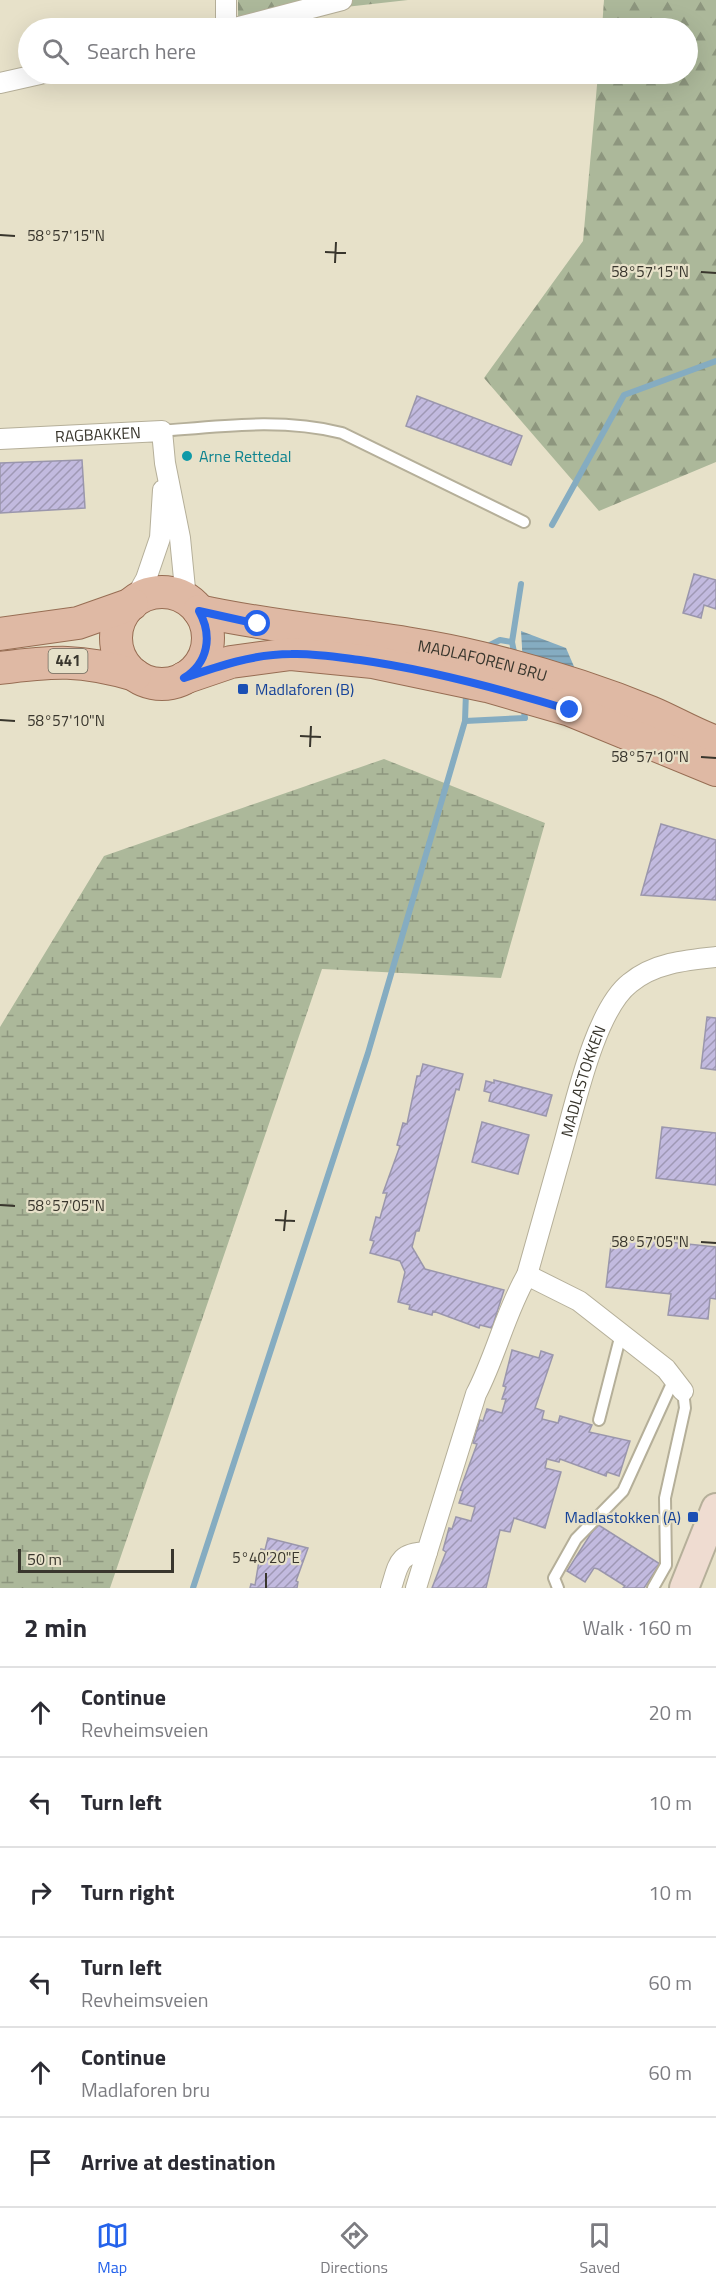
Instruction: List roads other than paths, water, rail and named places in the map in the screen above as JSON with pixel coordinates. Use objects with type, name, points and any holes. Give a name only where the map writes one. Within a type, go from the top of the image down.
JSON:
[{"type":"main road","name":"441","points":[[0,633],[78,623],[132,604],[146,595],[162,592],[193,605],[258,624],[375,650]]},
{"type":"main road","points":[[132,604],[123,614],[116,640],[125,665],[135,675]]},
{"type":"main road","points":[[184,678],[197,667],[207,644],[207,627],[193,605]]},
{"type":"main road","name":"441","points":[[0,668],[72,661],[99,664],[154,683],[174,682],[231,662],[291,654],[375,650]]},
{"type":"main road","name":"MADLAFOREN BRU","points":[[375,650],[482,658],[543,675],[648,711],[682,741]]},
{"type":"main road","name":"441","points":[[682,741],[716,742]]},
{"type":"main road","name":"441","points":[[682,741],[716,770]]},
{"type":"main road","points":[[686,1580],[716,1508]]},
{"type":"main road","points":[[686,1580],[716,1535]]},
{"type":"street","points":[[226,0],[226,18]]},
{"type":"street","points":[[273,18],[342,0]]},
{"type":"street","points":[[0,83],[18,79]]},
{"type":"street","name":"RAGBAKKEN","points":[[0,438],[162,431],[165,463],[193,605]]},
{"type":"street","name":"RAGBAKKEN","points":[[132,604],[146,579],[160,538],[165,463]]},
{"type":"street","name":"MADLASTOKKEN","points":[[416,1588],[476,1394],[485,1377],[516,1295],[527,1275],[587,1064],[607,1013],[627,985],[650,970],[687,959],[716,957]]},
{"type":"street","points":[[527,1275],[579,1301],[679,1385]]},
{"type":"street","points":[[391,1588],[401,1560],[406,1554],[427,1552]]},
{"type":"lane","points":[[162,431],[266,423],[313,426],[342,433],[524,522]]},
{"type":"lane","points":[[599,1420],[621,1334]]},
{"type":"lane","points":[[558,1588],[554,1578],[576,1539],[623,1491],[679,1385]]},
{"type":"lane","points":[[653,1588],[666,1565],[665,1498],[685,1408],[679,1385]]},
{"type":"water","points":[[521,631],[566,648],[582,685],[525,697]]},
{"type":"waterway","points":[[552,525],[624,395],[716,361]]},
{"type":"waterway","points":[[515,657],[512,642],[521,584]]},
{"type":"waterway","points":[[484,648],[500,640],[512,642]]},
{"type":"waterway","points":[[193,1588],[368,1053],[465,721],[466,692]]},
{"type":"waterway","points":[[465,721],[525,718],[523,706]]},
{"type":"place","name":"Arne Rettedal","points":[[187,456]]},
{"type":"place","name":"Madlaforen (B)","points":[[243,689]]},
{"type":"place","name":"Madlastokken (A)","points":[[693,1517]]}]
